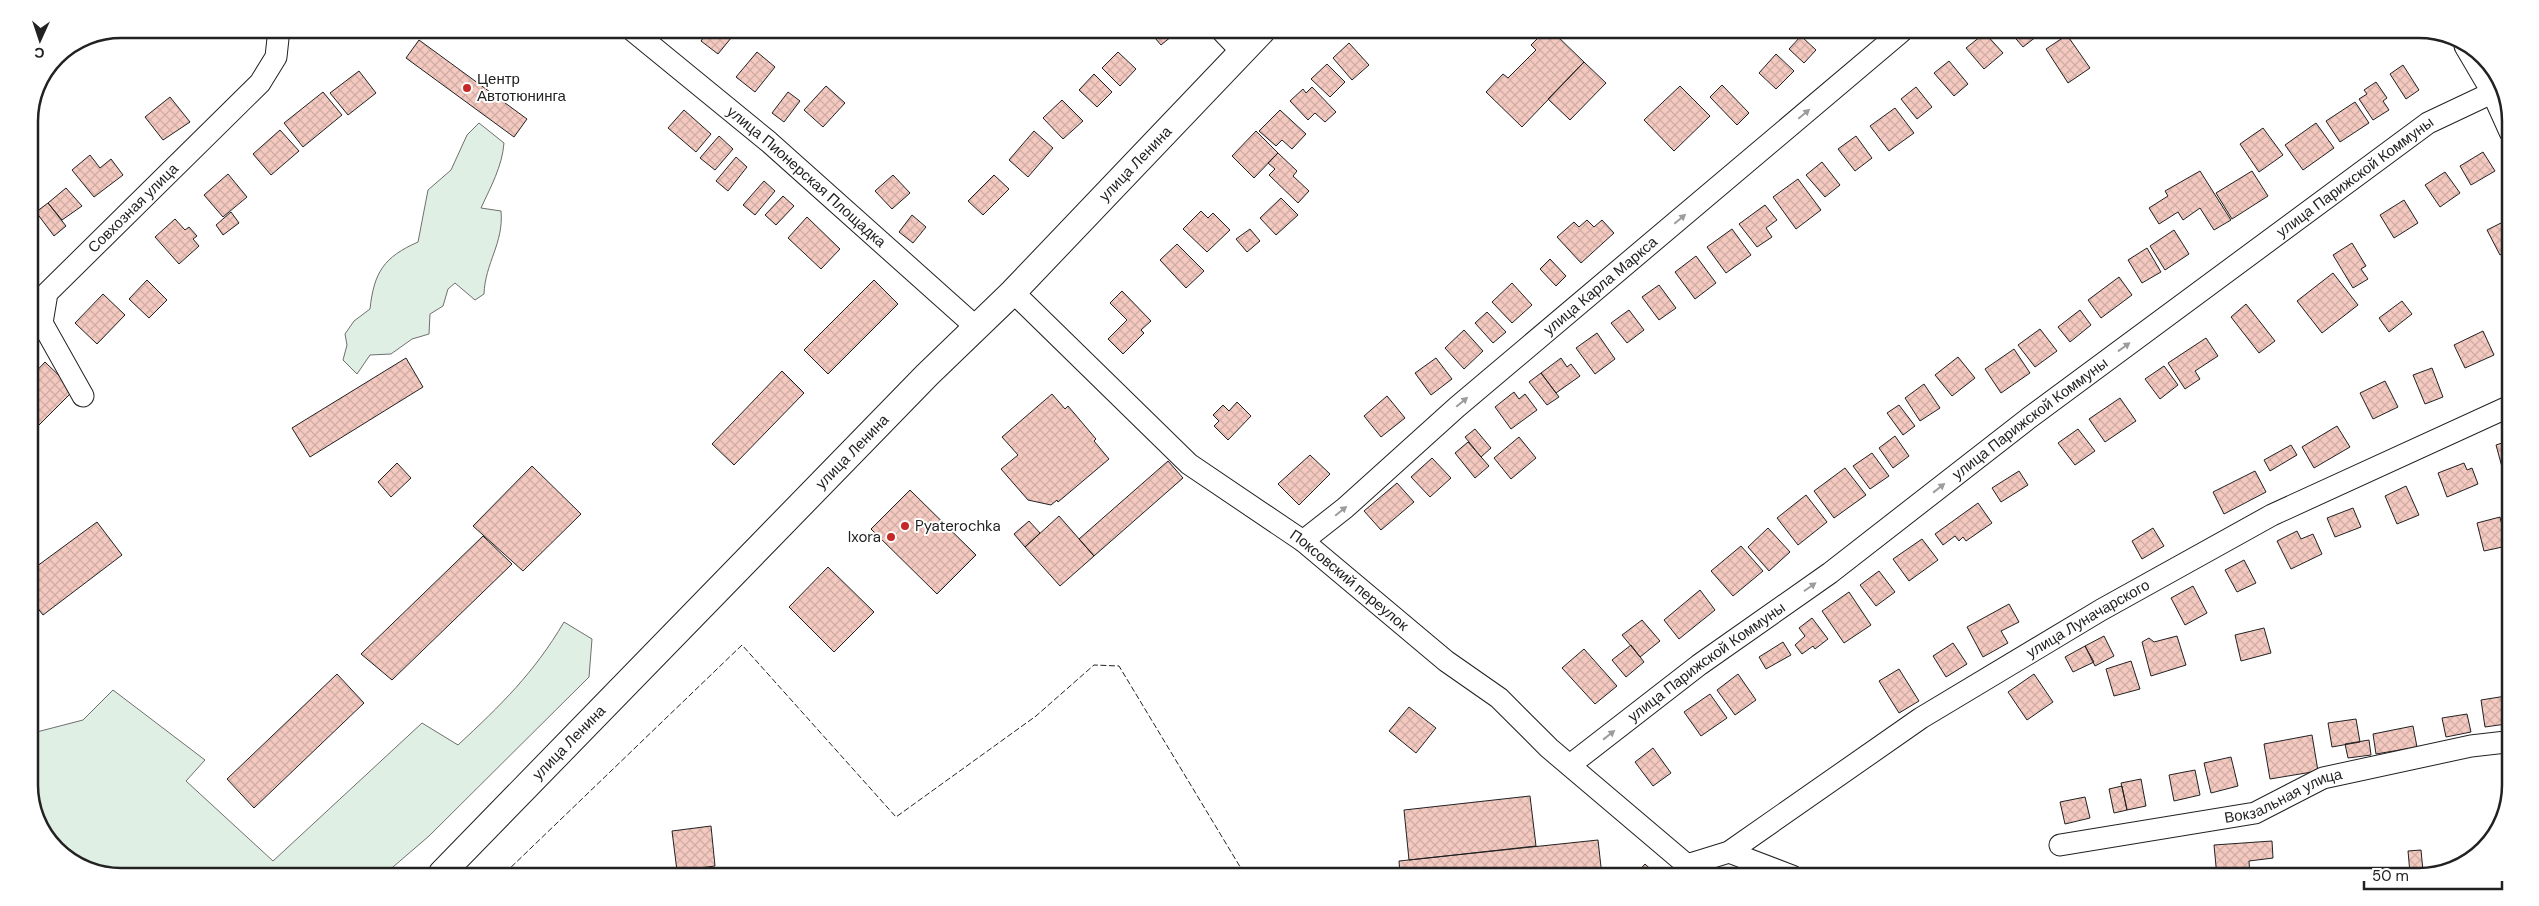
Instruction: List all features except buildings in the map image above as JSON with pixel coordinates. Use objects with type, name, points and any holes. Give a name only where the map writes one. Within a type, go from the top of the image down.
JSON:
[{"type":"main road","name":"улица Ленина","points":[[447,868],[927,375],[1013,292],[1255,38]]},
{"type":"street","name":"Совхозная улица","points":[[83,396],[42,323],[47,293],[260,83],[276,57],[278,38]]},
{"type":"street","name":"улица Пионерская Площадка","points":[[642,38],[768,142],[976,327]]},
{"type":"street","points":[[1229,38],[1242,52]]},
{"type":"street","name":"улица Карла Маркса","points":[[1303,541],[1344,508],[1457,407],[1894,38]]},
{"type":"street","points":[[2473,59],[2494,88]]},
{"type":"street","name":"улица Парижской Коммуны","points":[[1570,765],[1699,665],[1830,573],[2037,412],[2428,123],[2495,90]]},
{"type":"street","name":"Поксовский переулок","points":[[1013,292],[1189,464],[1303,541],[1446,661],[1499,698],[1549,748],[1687,865]]},
{"type":"street","name":"улица Луначарского","points":[[1687,865],[1729,852],[1920,718],[2101,610],[2272,515],[2501,409]]},
{"type":"street","name":"Вокзальная улица","points":[[2060,845],[2255,813],[2323,778],[2471,746],[2502,742]]},
{"type":"street","points":[[1729,852],[1771,868]]},
{"type":"green space","points":[[479,123],[504,143],[498,168],[481,208],[501,211],[500,233],[485,283],[484,294],[475,300],[455,283],[448,289],[443,306],[430,314],[429,334],[412,339],[391,354],[370,355],[357,374],[343,360],[347,345],[345,334],[354,321],[370,309],[374,285],[383,267],[397,254],[418,242],[428,190],[451,170],[467,135]]},
{"type":"green space","points":[[564,622],[592,639],[589,677],[429,836],[392,868],[104,867],[84,860],[66,848],[49,827],[42,812],[38,791],[38,732],[83,720],[113,690],[205,760],[186,781],[273,861],[422,723],[458,745],[516,688],[553,640]]},
{"type":"fence","points":[[510,868],[742,645],[896,817],[1036,716],[1094,665],[1119,666],[1241,868]]},
{"type":"place","name":"Центр Автотюнинга","points":[[467,88]]},
{"type":"place","name":"Pyaterochka","points":[[905,526]]},
{"type":"place","name":"Ixora","points":[[891,537]]}]
